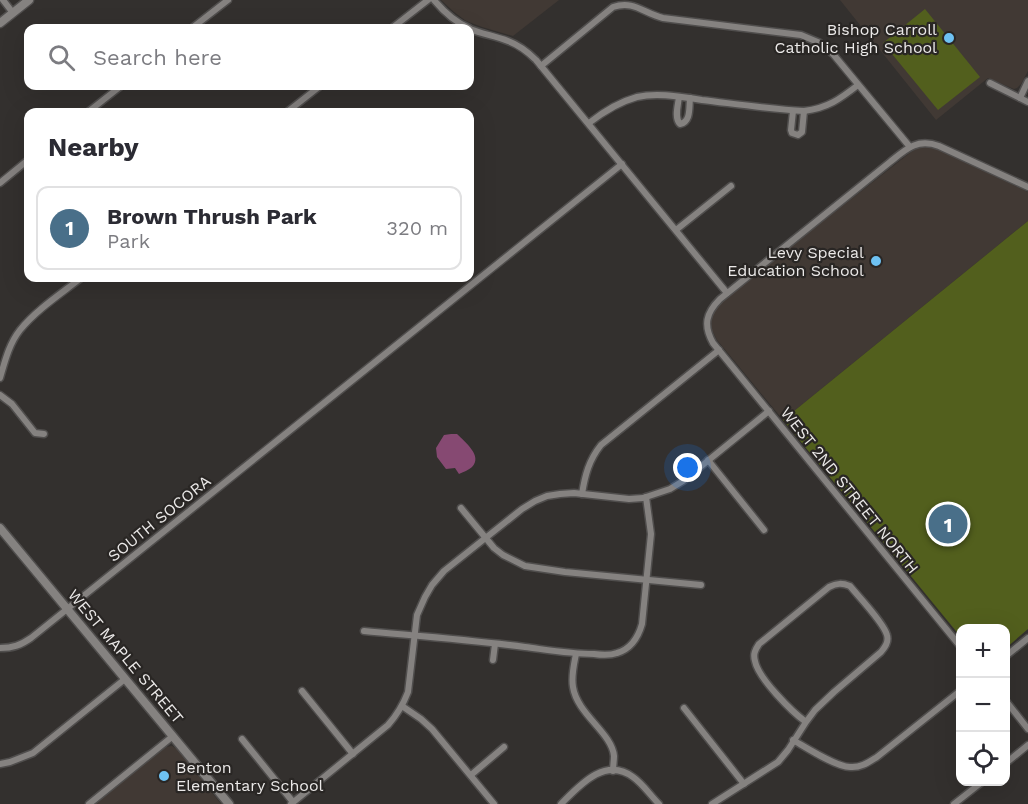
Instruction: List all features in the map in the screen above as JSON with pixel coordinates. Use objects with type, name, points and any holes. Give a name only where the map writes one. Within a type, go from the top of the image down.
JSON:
[{"type":"main road","points":[[0,23],[29,0]]},
{"type":"main road","name":"WEST MAPLE STREET","points":[[0,528],[229,804]]},
{"type":"street","points":[[3,0],[13,13]]},
{"type":"street","points":[[197,24],[228,0]]},
{"type":"street","points":[[397,24],[428,0]]},
{"type":"street","points":[[434,0],[460,24]]},
{"type":"street","points":[[541,66],[613,7],[621,3],[638,6],[663,18],[793,33],[807,37],[827,48],[910,147]]},
{"type":"street","points":[[474,31],[508,41],[529,53],[727,293],[910,147],[921,143],[939,146],[1028,187]]},
{"type":"street","points":[[1020,98],[1028,81]]},
{"type":"street","points":[[990,83],[1028,102]]},
{"type":"street","points":[[589,123],[614,106],[638,97],[679,97],[804,111],[823,108],[858,85]]},
{"type":"street","points":[[93,108],[116,90]]},
{"type":"street","points":[[292,108],[315,90]]},
{"type":"street","points":[[679,97],[677,121],[680,124],[688,120],[690,98]]},
{"type":"street","points":[[793,111],[791,130],[792,133],[798,135],[802,132],[804,111]]},
{"type":"street","points":[[0,183],[24,163]]},
{"type":"street","name":"SOUTH SOCORA","points":[[0,648],[22,645],[622,164]]},
{"type":"street","points":[[676,230],[731,186]]},
{"type":"street","points":[[0,378],[6,356],[20,331],[36,314],[76,282]]},
{"type":"street","name":"WEST 2ND STREET NORTH","points":[[727,293],[713,306],[708,318],[709,334],[719,350],[956,641]]},
{"type":"street","points":[[582,494],[588,466],[602,445],[719,350]]},
{"type":"street","points":[[0,395],[12,404],[35,433],[44,434]]},
{"type":"street","points":[[242,739],[292,803],[388,725],[402,706],[408,692],[417,615],[424,597],[444,571],[522,509],[548,496],[582,494],[628,499],[646,497],[670,489],[683,481],[768,411]]},
{"type":"street","points":[[708,460],[764,530]]},
{"type":"street","points":[[364,631],[576,654],[614,654],[629,647],[640,633],[643,617],[651,534],[646,497]]},
{"type":"street","points":[[461,508],[495,548],[503,555],[525,566],[701,585]]},
{"type":"street","points":[[712,804],[778,762],[815,710],[887,645],[888,636],[882,626],[850,586],[836,584],[829,587],[759,644],[755,650],[754,659],[761,675],[792,712],[806,722]]},
{"type":"street","points":[[1010,653],[1028,638]]},
{"type":"street","points":[[493,660],[495,644]]},
{"type":"street","points":[[576,654],[573,677],[576,698],[612,748],[613,771]]},
{"type":"street","points":[[0,764],[33,753],[125,679]]},
{"type":"street","points":[[302,690],[353,754]]},
{"type":"street","points":[[794,741],[839,765],[851,767],[863,765],[877,757],[956,694]]},
{"type":"street","points":[[402,706],[421,718],[432,729],[494,804]]},
{"type":"street","points":[[1010,707],[1028,729]]},
{"type":"street","points":[[684,708],[744,784]]},
{"type":"street","points":[[89,804],[173,736]]},
{"type":"street","points":[[1010,759],[1028,745]]},
{"type":"street","points":[[471,775],[504,747]]},
{"type":"street","points":[[561,804],[596,773],[613,771],[628,774],[634,778],[659,804]]},
{"type":"street","points":[[954,804],[977,786]]},
{"type":"shaded area","points":[[441,0],[559,0],[513,36],[466,21]]},
{"type":"shaded area","name":"Bishop Carroll Catholic High School","points":[[840,0],[1028,0],[1028,71],[1021,84],[1014,89],[988,78],[936,120]]},
{"type":"shaded area","name":"Levy Special Education School","points":[[920,147],[938,149],[1028,192],[1028,221],[783,420],[717,340],[712,330],[711,318],[715,309],[723,300]]},
{"type":"shaded area","points":[[457,434],[472,449],[475,458],[472,467],[459,474],[455,468],[446,469],[437,457],[436,448],[444,435]]},
{"type":"shaded area","name":"Benton Elementary School","points":[[172,746],[177,749],[221,804],[95,804],[166,747]]},
{"type":"green space","points":[[925,9],[980,77],[938,110],[883,43]]},
{"type":"green space","points":[[1028,221],[1028,629],[1010,645],[1010,624],[956,624],[956,631],[783,420]]},
{"type":"place","name":"Bishop Carroll Catholic High School","points":[[949,38]]},
{"type":"place","name":"Levy Special Education School","points":[[876,261]]},
{"type":"place","name":"Brown Thrush Park","points":[[948,524]]},
{"type":"place","name":"Benton Elementary School","points":[[164,776]]}]
